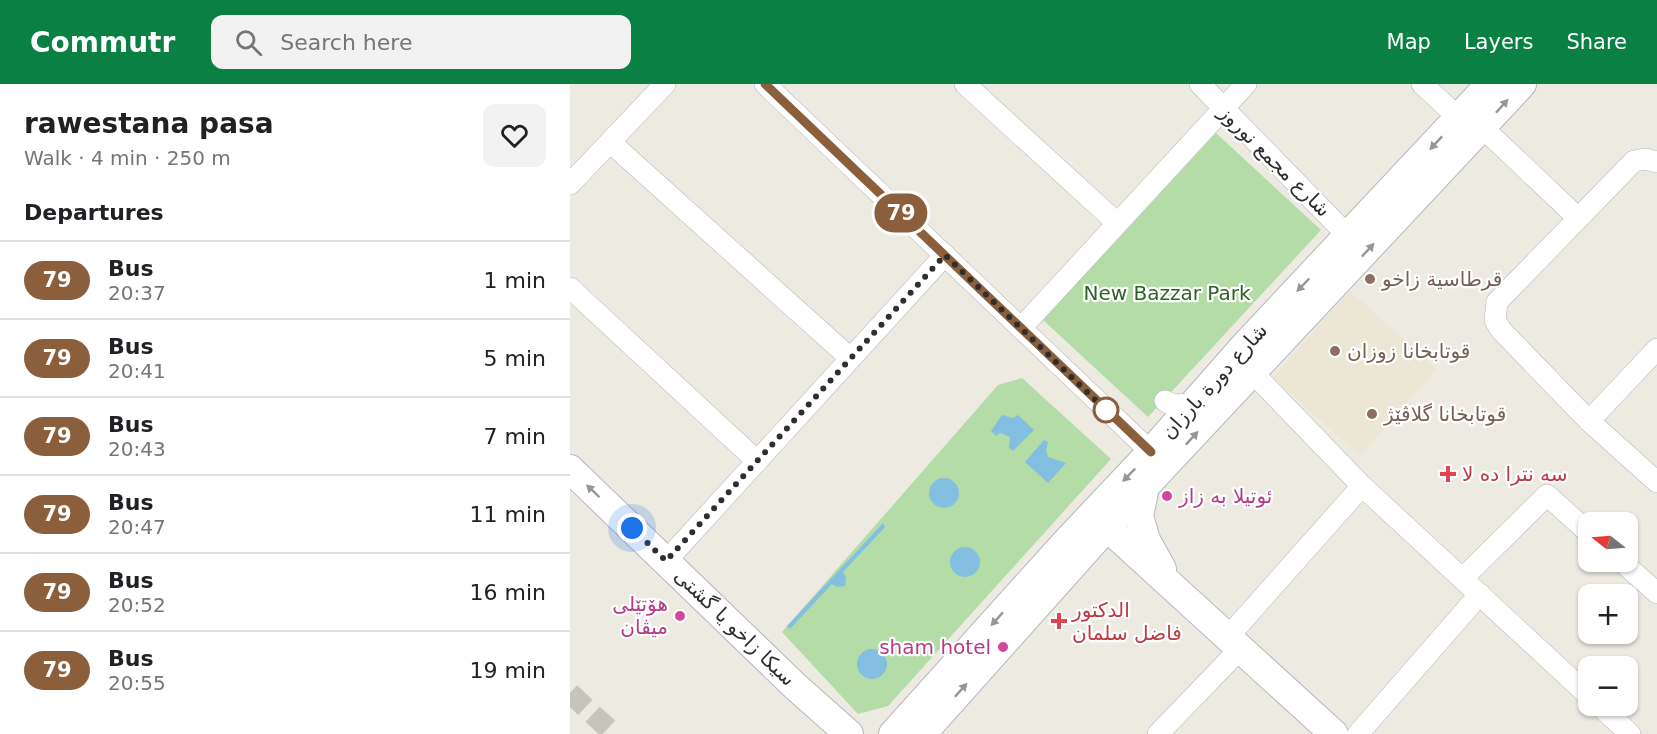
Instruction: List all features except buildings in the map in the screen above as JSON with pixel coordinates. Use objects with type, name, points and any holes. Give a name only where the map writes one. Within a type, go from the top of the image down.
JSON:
[{"type":"main road","name":"شارع دورة بارزان","points":[[922,734],[1107,527],[1253,373],[1471,122],[1490,84]]},
{"type":"main road","points":[[1471,122],[1522,84]]},
{"type":"main road","name":"شارع دورة بارزان","points":[[892,734],[1066,542],[1349,237],[1471,122]]},
{"type":"main road","name":"سیکا زاخو یا گشتى","points":[[570,469],[796,687],[849,734]]},
{"type":"main road","points":[[1145,487],[1139,516],[1146,540],[1172,587]]},
{"type":"main road","points":[[1107,527],[1334,734]]},
{"type":"street","points":[[570,184],[665,84]]},
{"type":"street","points":[[765,84],[1151,452]]},
{"type":"street","points":[[965,84],[1117,223]]},
{"type":"street","name":"شارع مجمع نوروز","points":[[1200,84],[1349,237]]},
{"type":"street","points":[[1022,327],[1246,84]]},
{"type":"street","points":[[1422,84],[1471,122],[1578,219]]},
{"type":"street","points":[[610,142],[850,358]]},
{"type":"street","points":[[1657,162],[1645,159],[1634,161],[1497,302],[1495,320],[1501,330],[1589,421],[1657,482]]},
{"type":"street","points":[[666,561],[945,255]]},
{"type":"street","points":[[570,288],[757,461]]},
{"type":"street","points":[[1589,421],[1657,349]]},
{"type":"street","points":[[1253,373],[1362,486],[1578,686]]},
{"type":"street","points":[[1165,401],[1173,405],[1193,404]]},
{"type":"street","points":[[1158,734],[1362,486]]},
{"type":"street","points":[[1463,578],[1547,495],[1578,523]]},
{"type":"street","points":[[1633,572],[1657,593]]},
{"type":"street","points":[[1358,734],[1480,594]]},
{"type":"street","points":[[1609,716],[1622,731]]},
{"type":"shaded area","points":[[1350,291],[1437,369],[1360,456],[1273,377]]},
{"type":"green space","name":"New Bazzar Park","points":[[1216,133],[1321,230],[1148,417],[1043,320]]},
{"type":"green space","points":[[1022,378],[1111,459],[888,706],[858,714],[782,632],[998,385]]},
{"type":"water","points":[[1002,415],[1013,418],[1018,415],[1034,430],[1013,451],[1009,448],[1010,437],[1000,433],[996,436],[991,431]]},
{"type":"water","points":[[1044,440],[1048,442],[1046,450],[1048,457],[1066,463],[1048,483],[1025,462]]},
{"type":"water","points":[[944,478],[950,479],[958,487],[958,499],[950,507],[944,508],[938,507],[930,499],[929,493],[930,487],[938,479]]},
{"type":"water","points":[[883,523],[885,527],[843,572],[846,577],[845,586],[837,587],[832,584],[790,629],[787,626]]},
{"type":"water","points":[[965,547],[975,552],[980,562],[975,572],[965,577],[955,572],[950,562],[955,552]]},
{"type":"water","points":[[872,649],[882,654],[887,664],[882,674],[872,679],[862,674],[857,664],[862,654]]},
{"type":"tunnel","points":[[570,693],[614,734]]},
{"type":"bus line","name":"79","points":[[765,84],[1151,452]]},
{"type":"place","name":"قرطاسية زاخو","points":[[1370,279]]},
{"type":"place","name":"قوتابخانا زوزان","points":[[1335,351]]},
{"type":"place","name":"قوتابخانا گلاڤێژ","points":[[1372,414]]},
{"type":"place","name":"سه نترا ده لا","points":[[1448,474]]},
{"type":"place","name":"ئوتيلا به زاز","points":[[1167,496]]},
{"type":"place","name":"هۆتێلی میڤان","points":[[680,616]]},
{"type":"place","name":"الدكتور فاضل سلمان","points":[[1059,621]]},
{"type":"place","name":"sham hotel","points":[[1003,647]]},
{"type":"route","points":[[632,528],[666,561],[945,255],[1112,416],[1106,410]]}]
